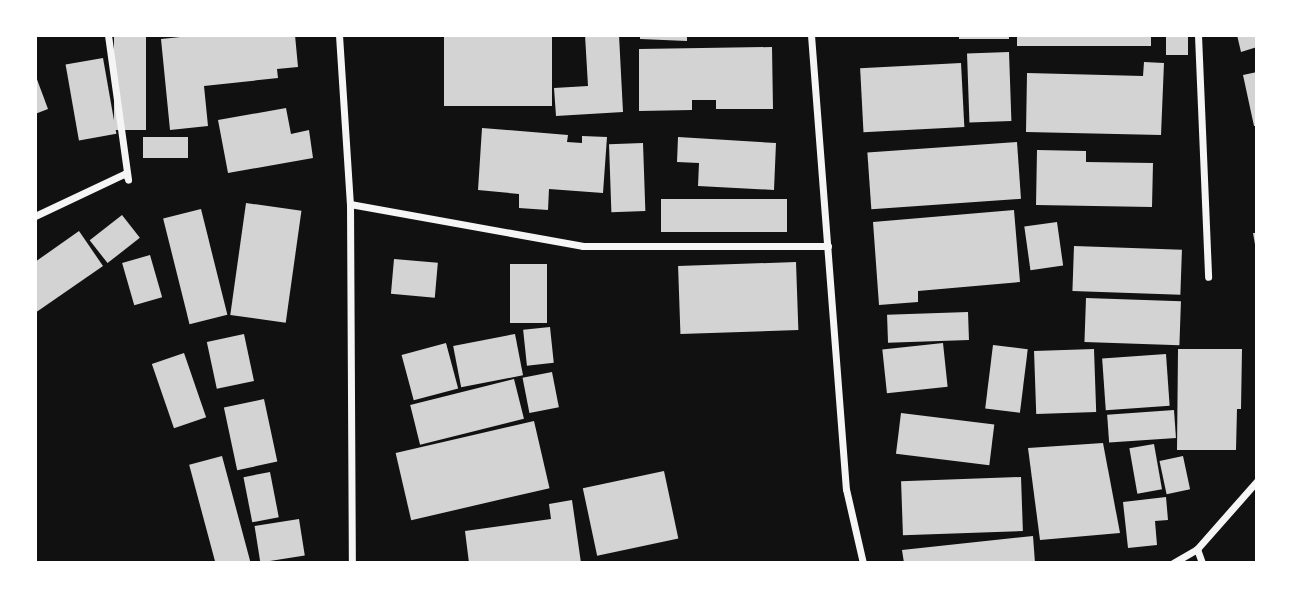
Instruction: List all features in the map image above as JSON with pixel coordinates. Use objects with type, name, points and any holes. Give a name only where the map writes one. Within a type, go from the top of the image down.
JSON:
[{"type":"street","points":[[35,216],[126,173],[128,180],[108,35]]},
{"type":"street","points":[[339,35],[350,204],[352,563]]},
{"type":"street","points":[[811,35],[846,488],[863,563]]},
{"type":"street","points":[[1198,35],[1208,277]]},
{"type":"street","points":[[350,204],[583,246],[828,246]]},
{"type":"street","points":[[1173,563],[1197,549],[1257,481]]},
{"type":"street","points":[[1197,549],[1202,563]]},
{"type":"building","points":[[114,35],[146,35],[146,130],[114,130]]},
{"type":"building","points":[[200,35],[295,35],[298,67],[277,69],[278,78],[204,86],[208,126],[170,130],[161,39]]},
{"type":"building","points":[[444,35],[552,35],[552,106],[444,106]]},
{"type":"building","points":[[585,35],[619,35],[623,112],[556,116],[554,88],[588,86]]},
{"type":"building","points":[[640,35],[687,35],[687,41],[640,39]]},
{"type":"building","points":[[959,35],[1009,35],[1009,39],[959,39]]},
{"type":"building","points":[[1017,35],[1151,35],[1151,46],[1017,46]]},
{"type":"building","points":[[1166,35],[1188,35],[1188,55],[1166,55]]},
{"type":"building","points":[[1237,35],[1257,35],[1257,47],[1241,52]]},
{"type":"building","points":[[772,47],[773,109],[716,109],[716,100],[692,100],[692,110],[639,111],[639,49]]},
{"type":"building","points":[[1009,52],[1011,121],[969,122],[967,53]]},
{"type":"building","points":[[103,58],[116,134],[79,140],[66,65]]},
{"type":"building","points":[[1144,62],[1164,63],[1161,135],[1026,132],[1027,73],[1143,76]]},
{"type":"building","points":[[961,63],[964,127],[863,132],[860,68]]},
{"type":"building","points":[[1257,72],[1257,126],[1254,126],[1243,75]]},
{"type":"building","points":[[35,74],[48,109],[35,114]]},
{"type":"building","points":[[286,108],[291,134],[309,130],[313,158],[228,173],[218,120]]},
{"type":"building","points":[[482,128],[568,135],[567,142],[582,143],[582,136],[607,137],[603,193],[549,189],[548,210],[519,208],[519,194],[478,190]]},
{"type":"building","points":[[143,137],[188,137],[188,158],[143,158]]},
{"type":"building","points":[[678,137],[776,143],[774,190],[698,186],[699,163],[677,162]]},
{"type":"building","points":[[1017,142],[1021,199],[871,209],[867,152]]},
{"type":"building","points":[[643,143],[645,211],[611,212],[609,144]]},
{"type":"building","points":[[1037,150],[1086,151],[1086,162],[1153,163],[1152,207],[1036,205]]},
{"type":"building","points":[[661,199],[787,199],[787,232],[661,232]]},
{"type":"building","points":[[246,203],[301,211],[286,323],[230,315]]},
{"type":"building","points":[[201,209],[227,315],[190,324],[163,218]]},
{"type":"building","points":[[1014,210],[1020,282],[918,291],[918,302],[879,305],[873,222]]},
{"type":"building","points":[[122,215],[140,238],[108,263],[90,240]]},
{"type":"building","points":[[1057,222],[1063,266],[1030,270],[1024,227]]},
{"type":"building","points":[[79,231],[103,266],[35,313],[35,262]]},
{"type":"building","points":[[1253,233],[1257,233],[1257,250],[1256,250]]},
{"type":"building","points":[[1074,246],[1182,250],[1180,295],[1072,291]]},
{"type":"building","points":[[150,255],[162,297],[134,305],[122,263]]},
{"type":"building","points":[[394,259],[438,263],[435,298],[391,294]]},
{"type":"building","points":[[796,262],[798,330],[680,334],[678,266]]},
{"type":"building","points":[[510,264],[547,264],[547,323],[510,323]]},
{"type":"building","points":[[1086,298],[1181,301],[1179,345],[1084,342]]},
{"type":"building","points":[[968,312],[969,340],[888,343],[887,315]]},
{"type":"building","points":[[550,327],[554,363],[527,366],[523,330]]},
{"type":"building","points":[[244,334],[254,381],[217,389],[207,342]]},
{"type":"building","points":[[515,334],[523,375],[461,387],[453,346]]},
{"type":"building","points":[[446,343],[458,388],[414,400],[402,355]]},
{"type":"building","points":[[943,343],[948,387],[887,393],[882,349]]},
{"type":"building","points":[[993,345],[1028,349],[1020,413],[985,409]]},
{"type":"building","points":[[1094,349],[1096,412],[1036,414],[1034,351]]},
{"type":"building","points":[[1178,349],[1242,349],[1241,409],[1237,409],[1236,450],[1177,450]]},
{"type":"building","points":[[184,353],[206,417],[174,428],[152,364]]},
{"type":"building","points":[[1166,354],[1170,406],[1106,410],[1102,358]]},
{"type":"building","points":[[552,372],[559,407],[529,413],[523,378]]},
{"type":"building","points":[[514,379],[524,419],[420,445],[410,405]]},
{"type":"building","points":[[264,399],[277,462],[237,470],[224,408]]},
{"type":"building","points":[[1174,410],[1176,438],[1109,443],[1107,415]]},
{"type":"building","points":[[901,413],[994,424],[989,465],[896,454]]},
{"type":"building","points":[[534,421],[550,488],[411,520],[396,453]]},
{"type":"building","points":[[1103,443],[1120,533],[1040,540],[1028,448]]},
{"type":"building","points":[[1154,444],[1162,489],[1137,494],[1129,448]]},
{"type":"building","points":[[222,456],[251,563],[215,563],[189,465]]},
{"type":"building","points":[[1183,456],[1190,489],[1167,494],[1160,461]]},
{"type":"building","points":[[664,471],[678,538],[597,556],[583,488]]},
{"type":"building","points":[[270,472],[279,517],[252,522],[243,477]]},
{"type":"building","points":[[1021,477],[1023,531],[903,535],[901,481]]},
{"type":"building","points":[[1166,497],[1168,520],[1155,521],[1157,545],[1128,548],[1123,502]]},
{"type":"building","points":[[572,500],[581,563],[469,563],[465,531],[551,519],[549,504]]},
{"type":"building","points":[[299,519],[305,556],[260,563],[255,526]]},
{"type":"building","points":[[1033,536],[1035,563],[904,563],[902,550]]}]
